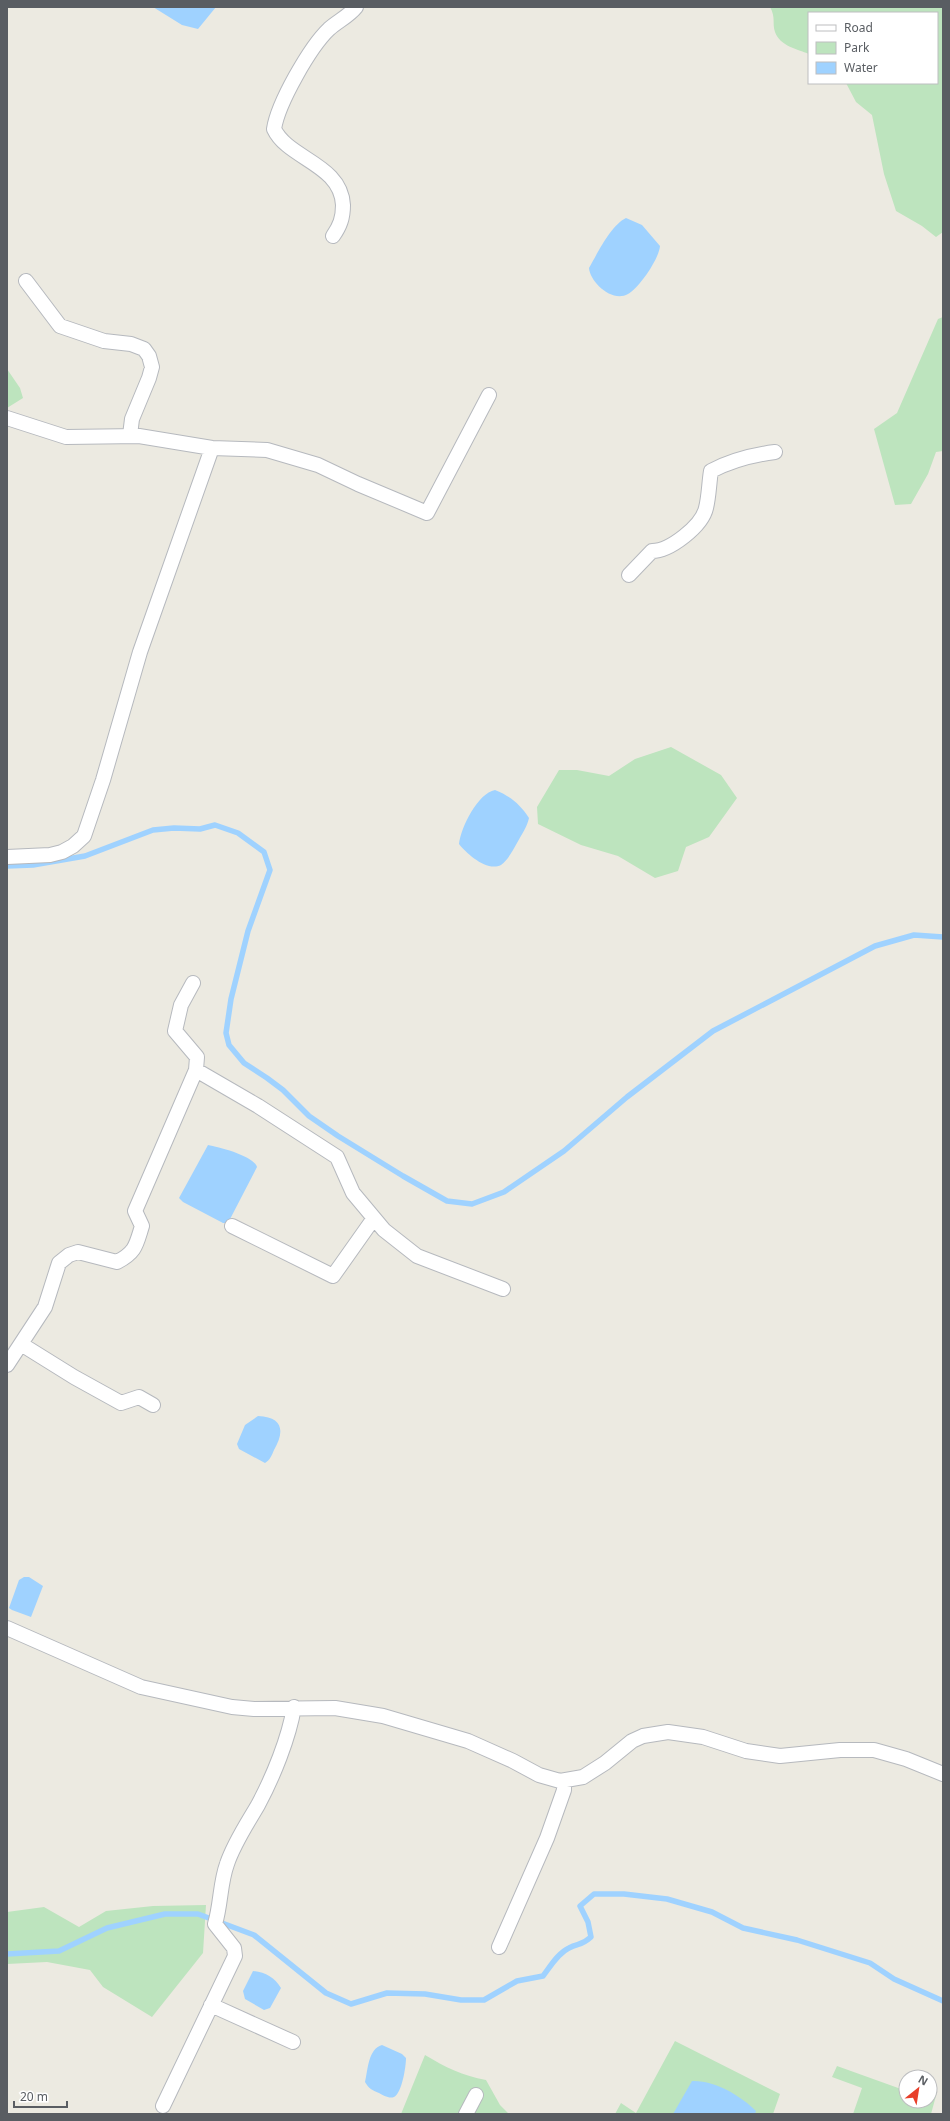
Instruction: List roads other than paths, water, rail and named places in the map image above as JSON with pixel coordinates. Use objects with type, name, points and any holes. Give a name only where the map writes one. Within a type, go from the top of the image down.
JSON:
[{"type":"street","points":[[333,236],[342,220],[342,203],[339,189],[327,173],[283,140],[274,129],[278,111],[312,50],[329,30],[356,7]]},
{"type":"street","points":[[26,281],[60,326],[104,341],[130,344],[144,349],[150,356],[152,367],[132,419],[130,435]]},
{"type":"street","points":[[7,418],[66,437],[88,438],[130,435],[212,448],[248,448],[293,456],[318,465],[358,484],[427,513],[489,395]]},
{"type":"street","points":[[7,857],[56,854],[74,846],[84,836],[103,780],[140,652],[212,448]]},
{"type":"street","points":[[629,575],[652,551],[659,551],[672,545],[688,533],[703,517],[706,509],[710,471],[728,462],[751,455],[775,452]]},
{"type":"street","points":[[7,1366],[45,1307],[59,1263],[69,1254],[78,1252],[117,1262],[129,1256],[135,1250],[142,1226],[136,1211],[196,1070],[197,1057],[175,1031],[181,1005],[193,983]]},
{"type":"street","points":[[196,1070],[258,1106],[338,1158],[353,1193],[384,1230],[417,1256],[503,1289]]},
{"type":"street","points":[[232,1226],[333,1276],[374,1218]]},
{"type":"street","points":[[21,1344],[74,1377],[121,1403],[139,1397],[153,1405]]},
{"type":"street","points":[[7,1628],[50,1645],[141,1687],[232,1707],[254,1709],[294,1707],[342,1710],[383,1716],[439,1731],[487,1749],[550,1780],[564,1781],[583,1777],[594,1771],[620,1750],[637,1739],[656,1733],[668,1732],[703,1737],[746,1751],[780,1756],[840,1750],[874,1750],[906,1759],[943,1774]]},
{"type":"street","points":[[163,2106],[235,1956],[234,1948],[215,1924],[219,1910],[222,1880],[227,1864],[266,1787],[291,1725],[294,1707]]},
{"type":"street","points":[[499,1947],[547,1838],[564,1790],[564,1781]]},
{"type":"street","points":[[212,2005],[294,2042]]},
{"type":"street","points":[[466,2114],[476,2095]]},
{"type":"water","points":[[153,7],[216,7],[198,29],[182,25]]},
{"type":"water","points":[[626,218],[642,225],[660,246],[656,258],[638,286],[628,294],[615,296],[603,290],[598,285],[590,274],[589,268],[610,233]]},
{"type":"water","points":[[495,790],[514,801],[529,818],[510,855],[501,865],[496,867],[478,861],[459,844],[463,829],[471,812],[482,797]]},
{"type":"water","points":[[208,1145],[228,1150],[250,1159],[257,1167],[228,1223],[223,1223],[183,1202],[179,1198]]},
{"type":"water","points":[[258,1416],[273,1419],[280,1426],[280,1437],[272,1456],[265,1463],[239,1449],[237,1444],[245,1425]]},
{"type":"water","points":[[24,1577],[29,1577],[43,1586],[31,1617],[9,1608],[19,1580]]},
{"type":"water","points":[[253,1971],[269,1976],[276,1981],[281,1988],[270,2008],[264,2010],[245,1999],[243,1991]]},
{"type":"water","points":[[382,2045],[402,2054],[406,2058],[404,2073],[397,2095],[390,2098],[373,2090],[365,2082],[371,2055],[377,2047]]},
{"type":"water","points":[[692,2081],[710,2083],[727,2090],[750,2105],[756,2111],[755,2114],[673,2114]]},
{"type":"waterway","points":[[7,866],[33,865],[85,856],[153,830],[174,828],[200,829],[215,825],[238,833],[264,852],[270,870],[248,931],[231,999],[226,1033],[229,1045],[244,1063],[283,1090],[309,1116],[338,1136],[447,1201],[472,1204],[504,1192],[564,1151],[627,1097],[713,1031],[875,946],[914,935],[943,937]]},
{"type":"waterway","points":[[7,1954],[59,1951],[107,1928],[165,1914],[198,1914],[254,1935],[326,1993],[351,2004],[387,1993],[425,1994],[461,2000],[484,2000],[517,1981],[543,1976],[561,1953],[569,1948],[585,1942],[591,1937],[588,1922],[580,1906],[594,1894],[624,1894],[667,1899],[712,1912],[743,1928],[797,1940],[870,1963],[894,1979],[943,2001]]}]
